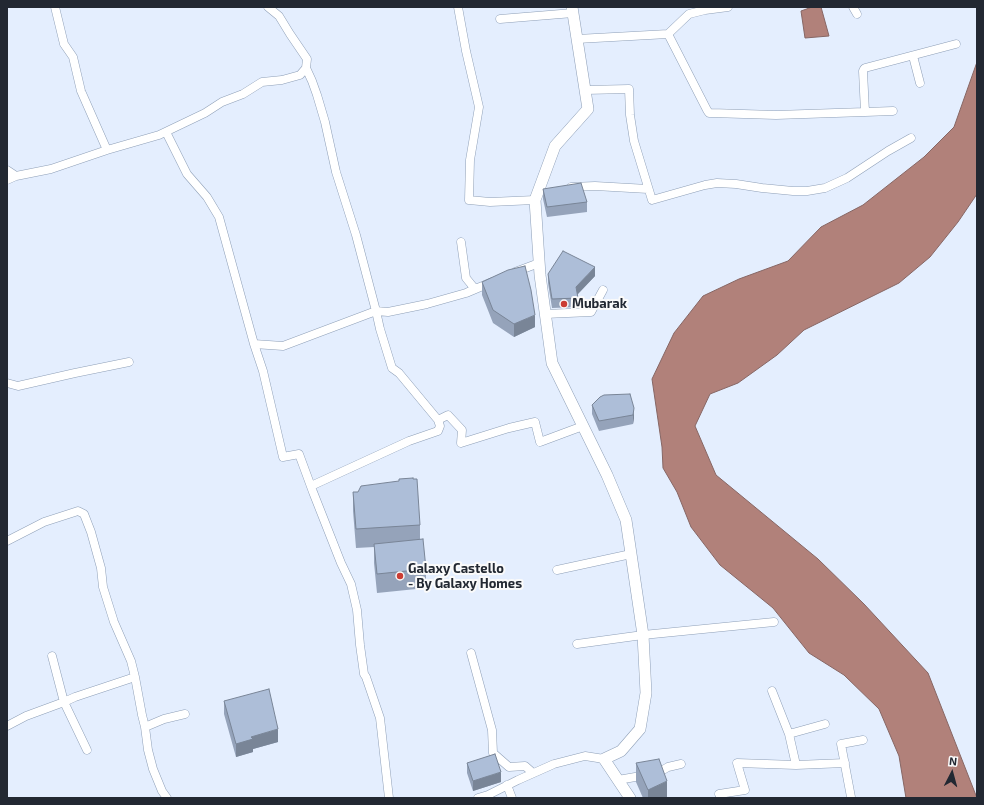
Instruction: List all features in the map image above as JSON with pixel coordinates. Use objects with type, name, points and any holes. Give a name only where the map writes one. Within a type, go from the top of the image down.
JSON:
[{"type":"street","points":[[54,7],[64,44],[74,57],[81,91],[107,150]]},
{"type":"street","points":[[268,7],[279,16],[307,59],[306,68],[312,81],[325,122],[336,172],[356,236],[392,368],[399,373],[438,420],[440,426],[438,431],[409,441],[311,486]]},
{"type":"street","points":[[458,7],[466,51],[479,107],[470,160],[469,200],[490,202],[535,200]]},
{"type":"street","points":[[577,39],[668,34],[689,14],[728,7]]},
{"type":"street","points":[[478,798],[488,795],[554,764],[585,756],[604,759],[620,751],[640,729],[646,693],[643,635],[626,520],[608,475],[552,363],[540,275],[535,200],[542,189],[555,146],[588,110],[573,10],[500,19]]},
{"type":"street","points":[[668,34],[709,113],[776,115],[893,111]]},
{"type":"street","points":[[865,112],[865,68],[956,44]]},
{"type":"street","points":[[913,56],[920,83]]},
{"type":"street","points":[[7,180],[16,176],[51,170],[107,150],[159,135],[205,113],[222,102],[243,94],[262,82],[282,80],[300,75],[306,68]]},
{"type":"street","points":[[585,90],[628,89],[632,129],[637,152],[652,200],[717,183],[789,191],[817,190],[847,178],[888,151],[912,138]]},
{"type":"street","points":[[166,132],[187,174],[207,196],[218,217],[263,371],[283,457],[298,454],[341,563],[351,584],[357,610],[364,674],[380,718],[389,798]]},
{"type":"street","points":[[7,170],[16,176]]},
{"type":"street","points":[[560,188],[595,186],[648,189]]},
{"type":"street","points":[[461,242],[466,278],[475,289]]},
{"type":"street","points":[[510,274],[539,262]]},
{"type":"street","points":[[254,344],[283,346],[376,311],[388,312],[427,304],[466,293],[496,280]]},
{"type":"street","points":[[545,314],[591,312],[603,290]]},
{"type":"street","points":[[7,383],[18,386],[75,372],[129,362]]},
{"type":"street","points":[[438,420],[448,415],[462,430],[461,443],[509,428],[535,422],[540,442],[583,426]]},
{"type":"street","points":[[7,541],[44,522],[78,511],[84,514],[91,532],[101,568],[103,587],[114,622],[131,661],[153,769],[162,791],[167,798]]},
{"type":"street","points":[[557,570],[631,554]]},
{"type":"street","points":[[577,644],[643,635],[774,622]]},
{"type":"street","points":[[471,653],[492,730],[493,754],[508,767],[525,766],[533,773]]},
{"type":"street","points":[[52,656],[64,702],[87,750]]},
{"type":"street","points":[[7,726],[26,716],[86,693],[134,677]]},
{"type":"street","points":[[772,691],[789,734],[796,765]]},
{"type":"street","points":[[145,727],[164,719],[185,714]]},
{"type":"street","points":[[789,734],[825,724]]},
{"type":"street","points":[[850,797],[841,744],[863,740]]},
{"type":"street","points":[[604,759],[630,798]]},
{"type":"street","points":[[721,798],[719,794],[745,790],[737,763],[796,765],[845,764]]},
{"type":"street","points":[[618,780],[658,772],[668,767],[682,764]]},
{"type":"street","points":[[507,786],[512,798]]},
{"type":"shaded area","points":[[812,7],[821,7],[829,36],[805,38],[801,11]]},
{"type":"shaded area","points":[[977,62],[977,194],[958,222],[930,257],[899,283],[804,330],[777,355],[738,383],[710,394],[695,426],[716,475],[818,559],[864,604],[928,673],[977,798],[906,798],[899,756],[879,709],[844,675],[809,653],[773,608],[720,565],[691,527],[677,492],[663,468],[662,447],[652,379],[674,333],[703,296],[739,279],[788,261],[821,227],[863,205],[924,157],[954,127]]},
{"type":"building","points":[[581,183],[587,202],[547,207],[543,189]]},
{"type":"building","points":[[563,251],[595,267],[576,287],[578,298],[552,299],[548,274]]},
{"type":"building","points":[[525,266],[535,315],[514,324],[493,310],[482,282],[508,270]]},
{"type":"building","points":[[630,394],[634,408],[633,415],[599,421],[592,405],[600,397],[604,395]]},
{"type":"building","points":[[413,478],[417,479],[420,525],[356,529],[353,492],[358,492],[361,486]]},
{"type":"building","points":[[423,539],[426,569],[377,574],[374,544]]},
{"type":"building","points":[[269,689],[278,729],[251,737],[253,739],[236,744],[224,701]]},
{"type":"building","points":[[495,754],[501,772],[473,781],[467,763]]},
{"type":"building","points":[[659,759],[667,781],[648,790],[636,763]]},
{"type":"place","name":"Mubarak","points":[[564,304]]},
{"type":"place","name":"Galaxy Castello - By Galaxy Homes","points":[[400,576]]}]
